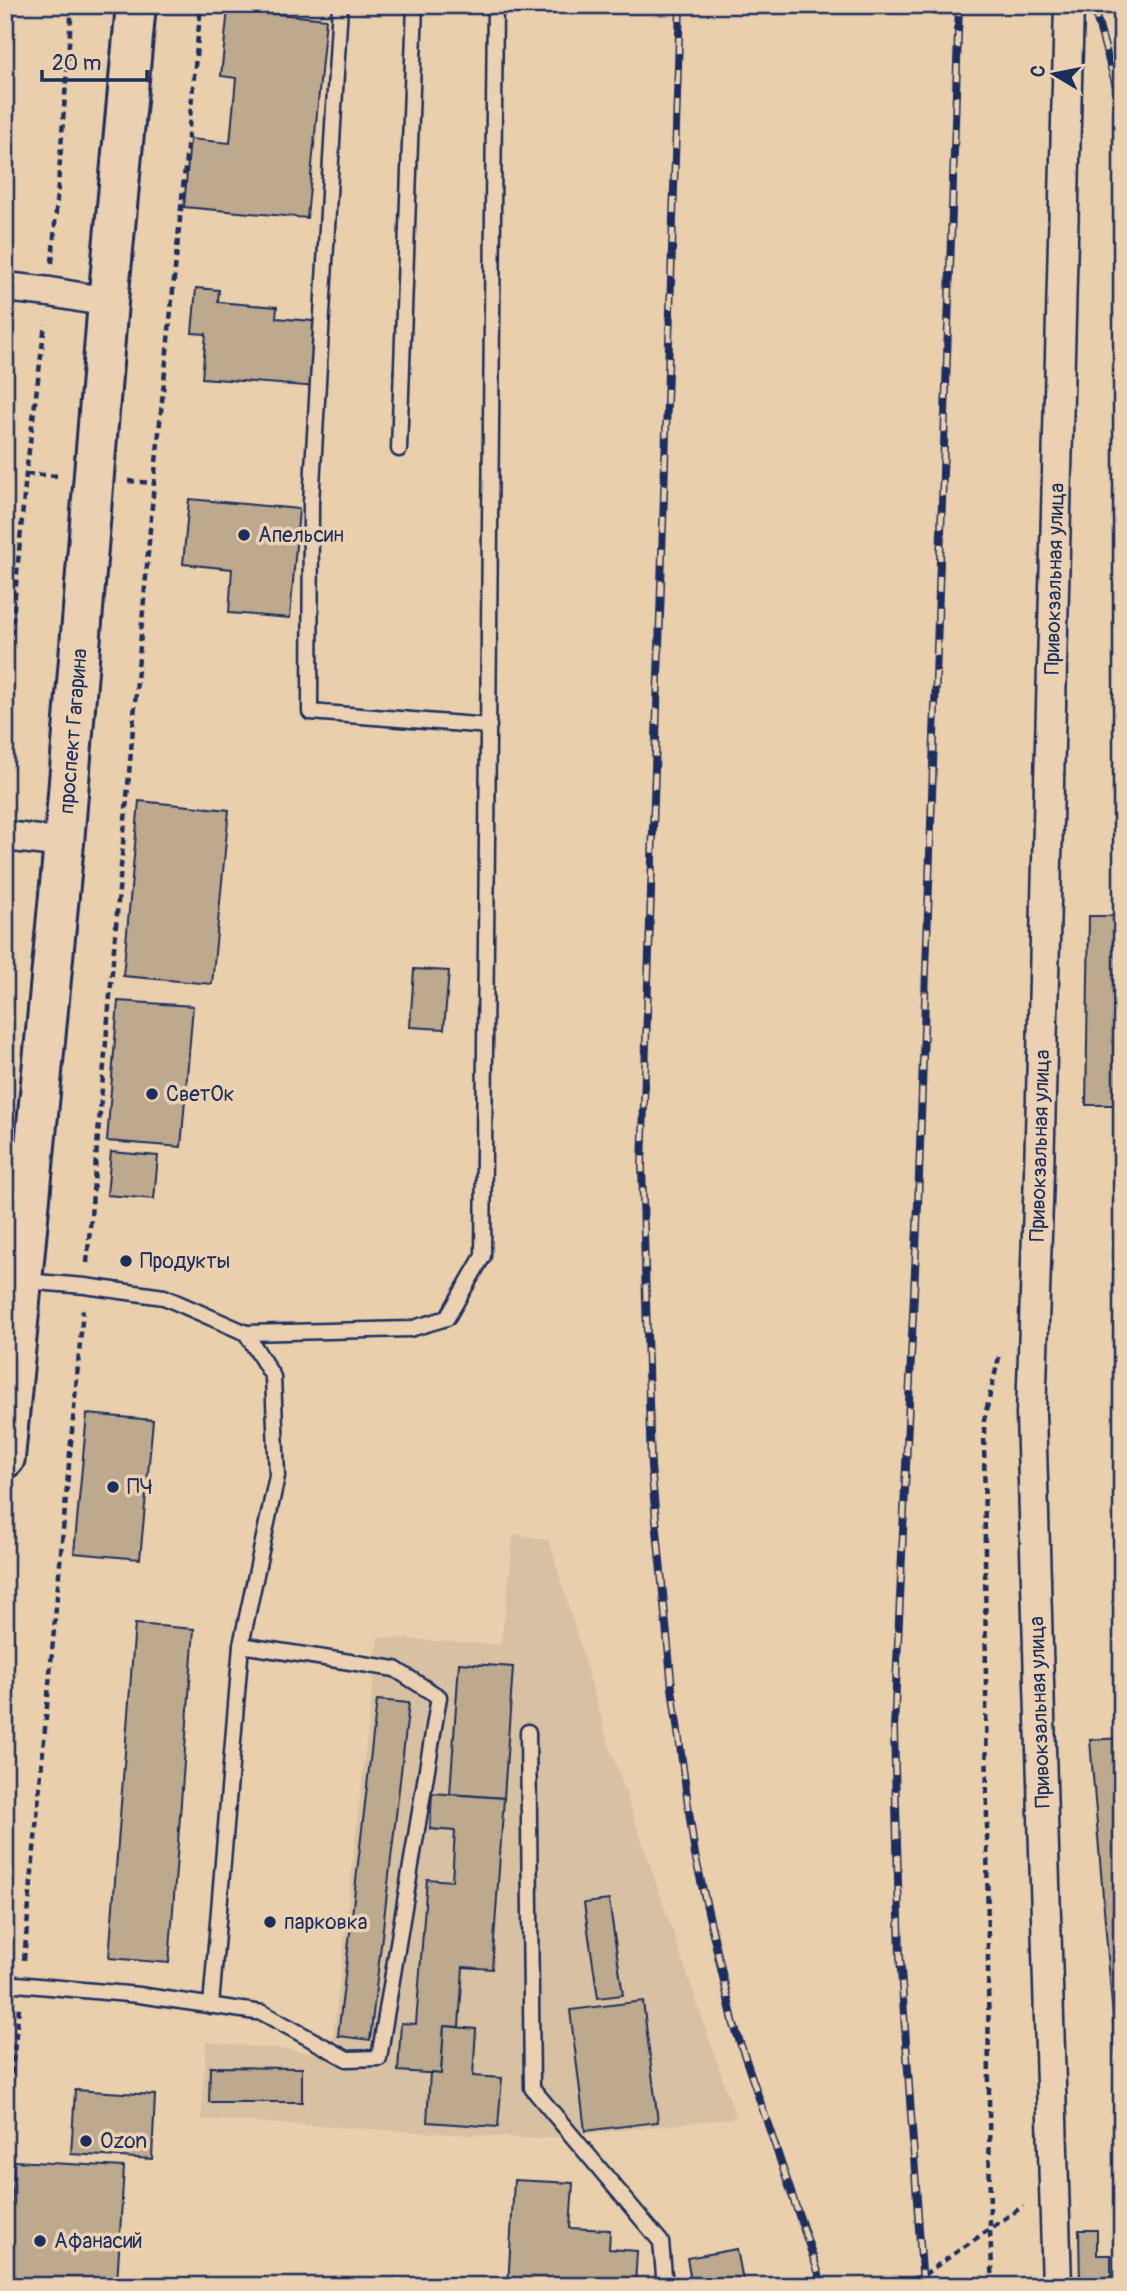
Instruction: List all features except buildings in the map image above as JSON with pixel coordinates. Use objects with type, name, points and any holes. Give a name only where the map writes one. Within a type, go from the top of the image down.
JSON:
[{"type":"main road","name":"проспект Гагарина","points":[[5,1458],[64,843],[108,302],[136,5]]},
{"type":"street","name":"Привокзальная улица","points":[[1057,2286],[1031,1414],[1040,1173],[1069,5]]},
{"type":"street","points":[[5,287],[108,302]]},
{"type":"street","points":[[5,836],[64,843]]},
{"type":"lane","points":[[340,5],[311,503],[310,712],[489,726]]},
{"type":"lane","points":[[399,449],[415,5]]},
{"type":"lane","points":[[22,1281],[164,1297],[246,1333],[410,1329],[447,1318],[484,1256],[495,5]]},
{"type":"lane","points":[[211,2006],[240,1644],[277,1476],[273,1377],[246,1333]]},
{"type":"lane","points":[[5,1983],[139,1996],[263,2013],[347,2059],[379,2058],[439,1698],[395,1669],[240,1644]]},
{"type":"lane","points":[[528,1732],[532,2088],[661,2242],[665,2286]]},
{"type":"path","points":[[5,706],[26,474],[50,292],[72,5]]},
{"type":"path","points":[[5,2134],[85,1286],[154,483],[201,5]]},
{"type":"path","points":[[890,2286],[922,2276],[990,2231],[1055,2182]]},
{"type":"shaded area","points":[[514,1534],[549,1540],[608,1741],[736,2118],[539,2139],[201,2119],[206,2042],[331,2054],[378,1637],[501,1645]]},
{"type":"railway","points":[[680,5],[642,1166],[651,1467],[672,1688],[695,1855],[734,2025],[823,2286]]},
{"type":"railway","points":[[923,2286],[900,1956],[894,1729],[918,1205],[959,5]]},
{"type":"railway","points":[[1093,5],[1122,107]]},
{"type":"place","name":"Апельсин","points":[[244,535]]},
{"type":"place","name":"СветОк","points":[[152,1094]]},
{"type":"place","name":"Продукты","points":[[126,1261]]},
{"type":"place","name":"ПЧ","points":[[113,1487]]},
{"type":"place","name":"парковка","points":[[270,1922]]},
{"type":"place","name":"Ozon","points":[[86,2141]]},
{"type":"place","name":"Афанасий","points":[[40,2241]]}]
